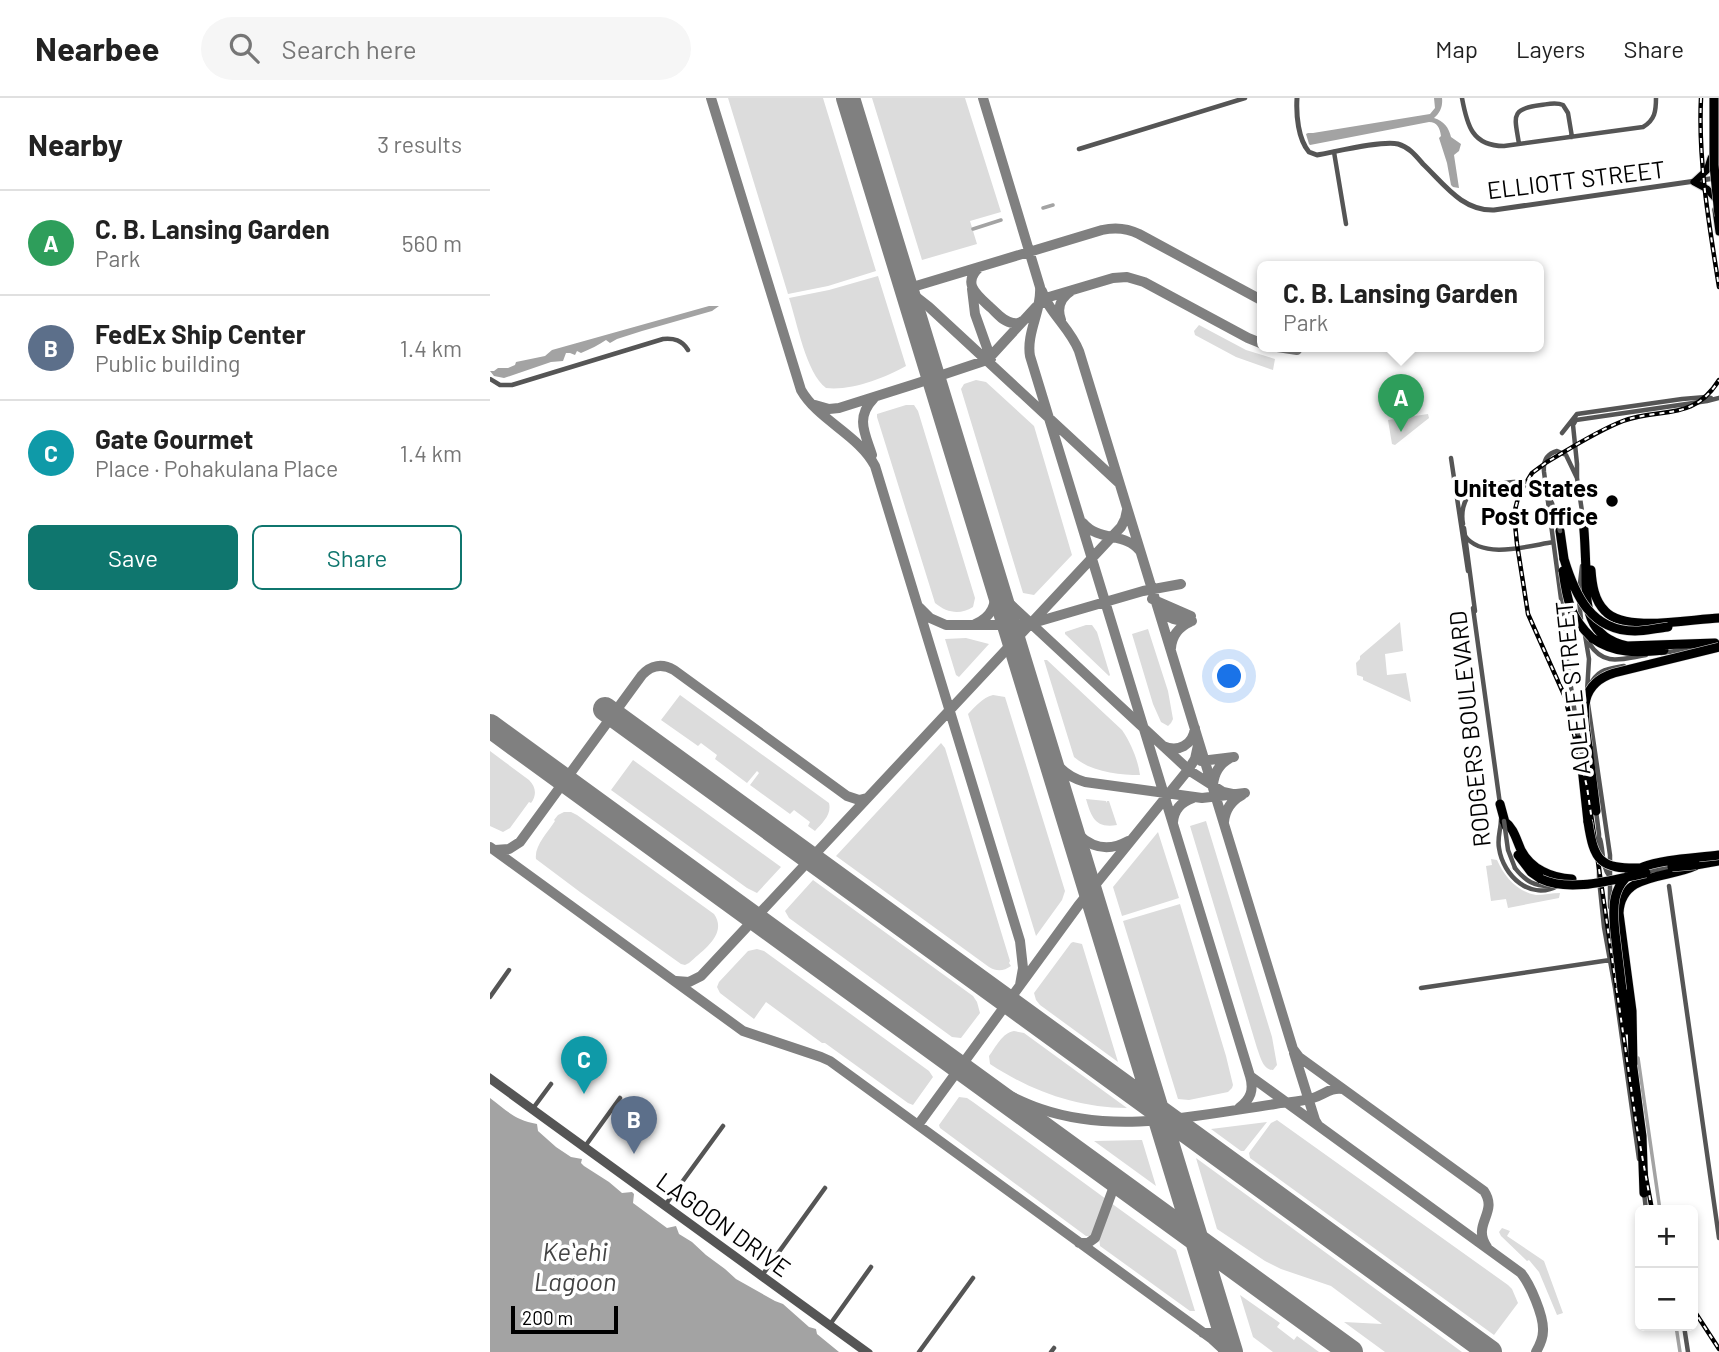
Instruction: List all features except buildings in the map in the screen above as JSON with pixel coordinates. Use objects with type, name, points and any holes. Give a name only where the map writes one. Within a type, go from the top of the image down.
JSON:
[{"type":"highway","points":[[1713,98],[1713,152],[1719,216]]},
{"type":"highway","points":[[1583,520],[1594,591],[1602,608],[1614,618],[1639,623],[1719,619]]},
{"type":"highway","points":[[1583,520],[1587,608],[1594,624],[1607,639],[1627,646],[1718,645]]},
{"type":"highway","points":[[1560,531],[1566,594],[1571,610],[1584,630],[1599,643],[1616,650],[1635,653],[1718,645]]},
{"type":"highway","points":[[1563,559],[1581,601],[1600,620],[1614,627],[1641,630],[1719,619]]},
{"type":"highway","points":[[1596,811],[1584,717],[1585,701],[1590,690],[1598,680],[1614,673],[1718,645]]},
{"type":"highway","points":[[1579,740],[1592,845],[1601,860],[1621,869],[1696,865]]},
{"type":"highway","points":[[1500,804],[1502,816],[1524,865],[1548,882],[1568,885],[1719,861]]},
{"type":"highway","points":[[1504,821],[1511,827],[1528,860],[1550,876],[1573,879],[1646,872]]},
{"type":"highway","points":[[1626,990],[1612,911],[1622,883],[1645,866],[1719,855]]},
{"type":"highway","points":[[1644,1193],[1643,1147],[1619,914],[1627,890],[1639,881],[1684,871],[1696,865]]},
{"type":"main road","points":[[1713,98],[1711,158],[1716,178],[1715,198],[1719,232]]},
{"type":"main road","points":[[1711,158],[1707,170],[1695,181],[1715,198]]},
{"type":"street","points":[[1080,149],[1245,98]]},
{"type":"street","name":"ELLIOTT STREET","points":[[1297,98],[1298,120],[1305,148],[1314,155],[1384,143],[1399,144],[1413,153],[1460,201],[1485,210],[1716,178]]},
{"type":"street","points":[[1462,98],[1472,132],[1479,139],[1494,146],[1519,145],[1643,127],[1654,116],[1656,98]]},
{"type":"street","points":[[1519,145],[1516,116],[1520,110],[1527,107],[1556,103],[1563,105],[1569,113],[1572,137]]},
{"type":"street","points":[[1334,152],[1346,224]]},
{"type":"street","points":[[490,379],[500,385],[512,385],[663,339],[676,339],[688,350]]},
{"type":"street","points":[[1562,433],[1577,414],[1590,415],[1719,398]]},
{"type":"street","name":"AOLELE STREET","points":[[1590,415],[1576,420],[1573,425],[1583,520],[1583,558],[1578,603],[1589,659],[1587,690],[1610,855],[1611,960],[1645,1205]]},
{"type":"street","name":"AOLELE STREET","points":[[1577,478],[1566,456],[1557,451],[1548,456],[1543,466],[1562,606],[1563,633],[1579,740],[1596,811],[1599,879],[1607,948],[1611,960]]},
{"type":"street","name":"RODGERS BOULEVARD","points":[[1451,458],[1500,804],[1501,826],[1498,842],[1502,861],[1508,872],[1521,885],[1534,891],[1719,861]]},
{"type":"street","points":[[1560,531],[1549,496],[1544,489],[1532,482],[1476,490],[1469,495],[1462,510],[1508,850],[1524,879],[1535,885],[1560,885]]},
{"type":"street","points":[[1462,533],[1468,541],[1489,549],[1553,542]]},
{"type":"street","points":[[1585,636],[1598,655],[1610,660],[1718,645]]},
{"type":"street","points":[[1587,690],[1595,676],[1607,669],[1718,645]]},
{"type":"street","points":[[1573,701],[1579,710],[1590,713]]},
{"type":"street","points":[[1599,834],[1605,870],[1611,877]]},
{"type":"street","points":[[1610,855],[1620,866],[1630,866],[1646,872]]},
{"type":"street","points":[[1582,882],[1595,888],[1601,896]]},
{"type":"street","points":[[1669,886],[1719,1238]]},
{"type":"street","points":[[1422,988],[1611,960]]},
{"type":"street","points":[[490,997],[509,970]]},
{"type":"street","name":"LAGOON DRIVE","points":[[490,1078],[761,1276],[870,1352]]},
{"type":"street","points":[[532,1109],[551,1084]]},
{"type":"street","points":[[585,1147],[620,1098]]},
{"type":"street","points":[[665,1205],[723,1126]]},
{"type":"street","points":[[761,1276],[825,1188]]},
{"type":"street","points":[[829,1325],[872,1268]]},
{"type":"street","points":[[919,1352],[973,1278]]},
{"type":"street","name":"LAGOON DRIVE","points":[[829,1325],[863,1352]]},
{"type":"street","points":[[1685,1331],[1688,1352]]},
{"type":"shaded area","points":[[728,98],[823,98],[876,271],[828,286],[788,294]]},
{"type":"shaded area","points":[[872,98],[965,98],[1001,212],[970,221],[977,244],[922,260]]},
{"type":"shaded area","points":[[878,276],[906,366],[868,383],[846,388],[826,388],[819,381],[808,359],[789,298]]},
{"type":"shaded area","points":[[1199,325],[1246,350],[1275,359],[1273,370],[1236,357],[1195,335],[1194,331]]},
{"type":"shaded area","points":[[976,380],[986,382],[1034,426],[1072,555],[1034,595],[1023,593],[961,389],[964,384]]},
{"type":"shaded area","points":[[914,405],[918,411],[975,598],[973,607],[963,611],[949,611],[935,603],[877,417],[877,414]]},
{"type":"shaded area","points":[[1428,414],[1429,418],[1395,445],[1392,444],[1388,420]]},
{"type":"shaded area","points":[[1400,622],[1403,651],[1385,654],[1387,675],[1406,673],[1411,702],[1357,675],[1356,663],[1360,656]]},
{"type":"shaded area","points":[[1092,625],[1097,632],[1109,676],[1065,634]]},
{"type":"shaded area","points":[[1148,629],[1168,691],[1173,719],[1168,726],[1161,722],[1153,704],[1132,634]]},
{"type":"shaded area","points":[[966,638],[989,644],[959,677],[956,675],[945,639]]},
{"type":"shaded area","points":[[1044,660],[1122,730],[1134,752],[1140,775],[1097,769],[1074,757]]},
{"type":"shaded area","points":[[680,695],[829,803],[828,815],[815,831],[808,826],[810,822],[794,810],[790,814],[750,785],[759,773],[757,771],[747,783],[715,759],[717,755],[701,743],[698,746],[661,720]]},
{"type":"shaded area","points":[[993,695],[1005,697],[1065,891],[1062,900],[1036,936],[968,714],[982,700]]},
{"type":"shaded area","points":[[941,743],[945,748],[1010,961],[1011,966],[1003,970],[989,967],[836,856]]},
{"type":"shaded area","points":[[490,751],[529,780],[535,791],[531,803],[529,802],[510,828],[503,832],[490,826]]},
{"type":"shaded area","points":[[633,760],[781,867],[757,893],[611,790]]},
{"type":"shaded area","points":[[1086,799],[1106,803],[1109,801],[1117,825],[1104,825],[1095,820]]},
{"type":"shaded area","points":[[564,812],[577,815],[714,914],[718,928],[707,947],[689,963],[681,964],[536,859],[542,839],[558,815]]},
{"type":"shaded area","points":[[1206,821],[1272,1037],[1277,1065],[1273,1070],[1264,1065],[1257,1048],[1190,826]]},
{"type":"shaded area","points":[[1158,832],[1179,898],[1122,916],[1113,887]]},
{"type":"shaded area","points":[[1491,859],[1497,860],[1507,877],[1523,891],[1536,895],[1560,893],[1559,898],[1508,908],[1506,899],[1491,901],[1486,866],[1492,865]]},
{"type":"shaded area","points":[[813,880],[973,996],[980,1013],[961,1038],[952,1037],[789,918],[785,911]]},
{"type":"shaded area","points":[[1180,904],[1233,1085],[1228,1092],[1189,1100],[1178,1099],[1123,921]]},
{"type":"shaded area","points":[[1073,942],[1082,944],[1118,1062],[1036,1000],[1034,993]]},
{"type":"shaded area","points":[[748,951],[764,951],[929,1071],[933,1077],[913,1105],[766,1002],[754,1019],[720,993],[717,987],[719,982]]},
{"type":"shaded area","points":[[1014,1031],[1024,1033],[1127,1108],[1090,1105],[1055,1096],[1038,1090],[990,1064],[989,1056],[997,1045],[1006,1034]]},
{"type":"shaded area","points":[[959,1097],[973,1102],[1106,1199],[1091,1236],[1086,1236],[940,1128],[939,1125]]},
{"type":"shaded area","points":[[1277,1120],[1508,1285],[1518,1303],[1494,1335],[1250,1158],[1249,1153],[1271,1123]]},
{"type":"shaded area","points":[[1267,1122],[1244,1151],[1211,1129]]},
{"type":"shaded area","points":[[1142,1140],[1156,1186],[1094,1141]]},
{"type":"shaded area","points":[[1196,1158],[1462,1352],[1385,1352],[1344,1322],[1382,1324],[1331,1286],[1265,1261],[1217,1229]]},
{"type":"shaded area","points":[[1111,1203],[1176,1250],[1195,1311],[1190,1311],[1100,1246],[1099,1237]]},
{"type":"shaded area","points":[[1502,1228],[1510,1231],[1507,1236],[1544,1261],[1563,1313],[1557,1315],[1539,1272],[1501,1236],[1499,1232]]},
{"type":"shaded area","points":[[1240,1295],[1280,1323],[1277,1327],[1294,1340],[1297,1336],[1319,1352],[1273,1352],[1253,1337]]},
{"type":"water","points":[[1434,98],[1442,98],[1442,101],[1441,109],[1434,118],[1443,123],[1451,137],[1461,144],[1454,155],[1459,188],[1451,185],[1439,138],[1440,130],[1432,122],[1309,144],[1308,133],[1430,114],[1435,108]]},
{"type":"water","points":[[709,306],[719,306],[712,311],[610,343],[606,340],[581,353],[577,351],[575,355],[566,353],[563,361],[551,362],[504,378],[494,376],[490,371],[545,356],[552,350]]},
{"type":"water","name":"Keʻehi Lagoon","points":[[490,1098],[517,1117],[537,1124],[538,1131],[556,1147],[571,1157],[582,1159],[584,1166],[622,1193],[632,1192],[633,1203],[667,1228],[676,1226],[679,1234],[736,1279],[783,1304],[809,1327],[816,1329],[817,1334],[839,1352],[490,1352]]},
{"type":"waterway","points":[[1043,208],[1053,205]]},
{"type":"waterway","points":[[973,229],[1001,220]]},
{"type":"waterway","points":[[1638,1058],[1659,1205]]},
{"type":"waterway","points":[[1677,1331],[1680,1352]]},
{"type":"taxiway","points":[[711,98],[801,390],[817,410],[859,445],[875,466],[1020,941],[1023,968],[1020,985]]},
{"type":"taxiway","points":[[983,98],[1040,287],[1039,304],[1030,339],[1030,356],[1250,1076],[1521,1273],[1536,1300],[1543,1325],[1542,1339],[1536,1352]]},
{"type":"taxiway","points":[[906,289],[1116,228],[1139,234],[1257,298]]},
{"type":"taxiway","points":[[980,267],[974,273],[971,284],[976,293],[1006,321],[1023,321]]},
{"type":"taxiway","points":[[815,405],[829,409],[839,408],[984,361],[1049,297],[1113,278],[1127,277],[1144,282],[1257,342]]},
{"type":"taxiway","points":[[906,289],[929,307],[1118,482]]},
{"type":"taxiway","points":[[972,289],[975,314],[991,359]]},
{"type":"taxiway","points":[[1042,291],[1079,351],[1293,1049],[1299,1057],[1484,1191],[1489,1206],[1482,1232],[1487,1247]]},
{"type":"taxiway","points":[[1061,320],[1060,304],[1071,291]]},
{"type":"taxiway","points":[[872,455],[863,419],[874,398]]},
{"type":"taxiway","points":[[676,981],[689,982],[701,976],[1121,527],[1127,510]]},
{"type":"taxiway","points":[[1083,523],[1097,533],[1127,541],[1140,551]]},
{"type":"taxiway","points":[[995,578],[1001,593],[1010,604],[1190,771],[1223,792],[1237,795]]},
{"type":"taxiway","points":[[919,607],[930,618],[946,625],[1026,625],[1143,591],[1181,584]]},
{"type":"taxiway","points":[[975,624],[986,618],[992,609],[995,586]]},
{"type":"taxiway","points":[[1152,599],[1191,616]]},
{"type":"taxiway","points":[[1159,608],[1174,619],[1192,621]]},
{"type":"taxiway","points":[[1171,648],[1177,632],[1190,622]]},
{"type":"taxiway","points":[[495,850],[509,849],[520,842],[642,675],[657,666],[674,670],[847,796],[859,800],[867,798]]},
{"type":"taxiway","points":[[1163,746],[1174,749],[1184,746],[1191,739],[1195,728]]},
{"type":"taxiway","points":[[1045,743],[1060,768],[1085,782],[1202,798],[1245,793]]},
{"type":"taxiway","points":[[918,1125],[1078,906],[1188,770],[1195,759],[1198,745]]},
{"type":"taxiway","points":[[1201,761],[1234,757]]},
{"type":"taxiway","points":[[1213,785],[1218,769],[1230,758]]},
{"type":"taxiway","points":[[1224,822],[1229,806],[1242,795]]},
{"type":"taxiway","points":[[1173,822],[1179,807],[1193,798]]},
{"type":"taxiway","points":[[1068,819],[1079,835],[1093,845],[1110,847],[1128,841]]},
{"type":"taxiway","points":[[490,847],[743,1031],[830,1061],[1212,1339],[1226,1352]]},
{"type":"taxiway","points":[[1294,1053],[1318,1125]]},
{"type":"taxiway","points":[[968,1074],[1041,1109],[1099,1121],[1128,1122],[1187,1117],[1304,1100],[1331,1090],[1343,1089]]},
{"type":"taxiway","points":[[1239,1108],[1250,1094],[1250,1076]]},
{"type":"taxiway","points":[[1079,1243],[1088,1243],[1095,1238],[1116,1181]]},
{"type":"taxiway","points":[[1203,1333],[1213,1333],[1220,1327],[1215,1299]]},
{"type":"runway","points":[[848,98],[1231,1352]]},
{"type":"runway","points":[[605,709],[1490,1352]]},
{"type":"runway","points":[[490,726],[1351,1352]]},
{"type":"railway","points":[[1701,98],[1703,169],[1719,287]]},
{"type":"railway","points":[[1651,1205],[1637,1128],[1587,787],[1565,697],[1528,614],[1514,514],[1519,494],[1532,473],[1547,462],[1623,421],[1687,408],[1709,393],[1719,380]]},
{"type":"railway","points":[[1698,1317],[1719,1349]]},
{"type":"place","name":"C. B. Lansing Garden","points":[[1401,432]]},
{"type":"place","name":"United States Post Office","points":[[1612,501]]},
{"type":"place","name":"Gate Gourmet","points":[[584,1094]]},
{"type":"place","name":"FedEx Ship Center","points":[[634,1154]]}]
